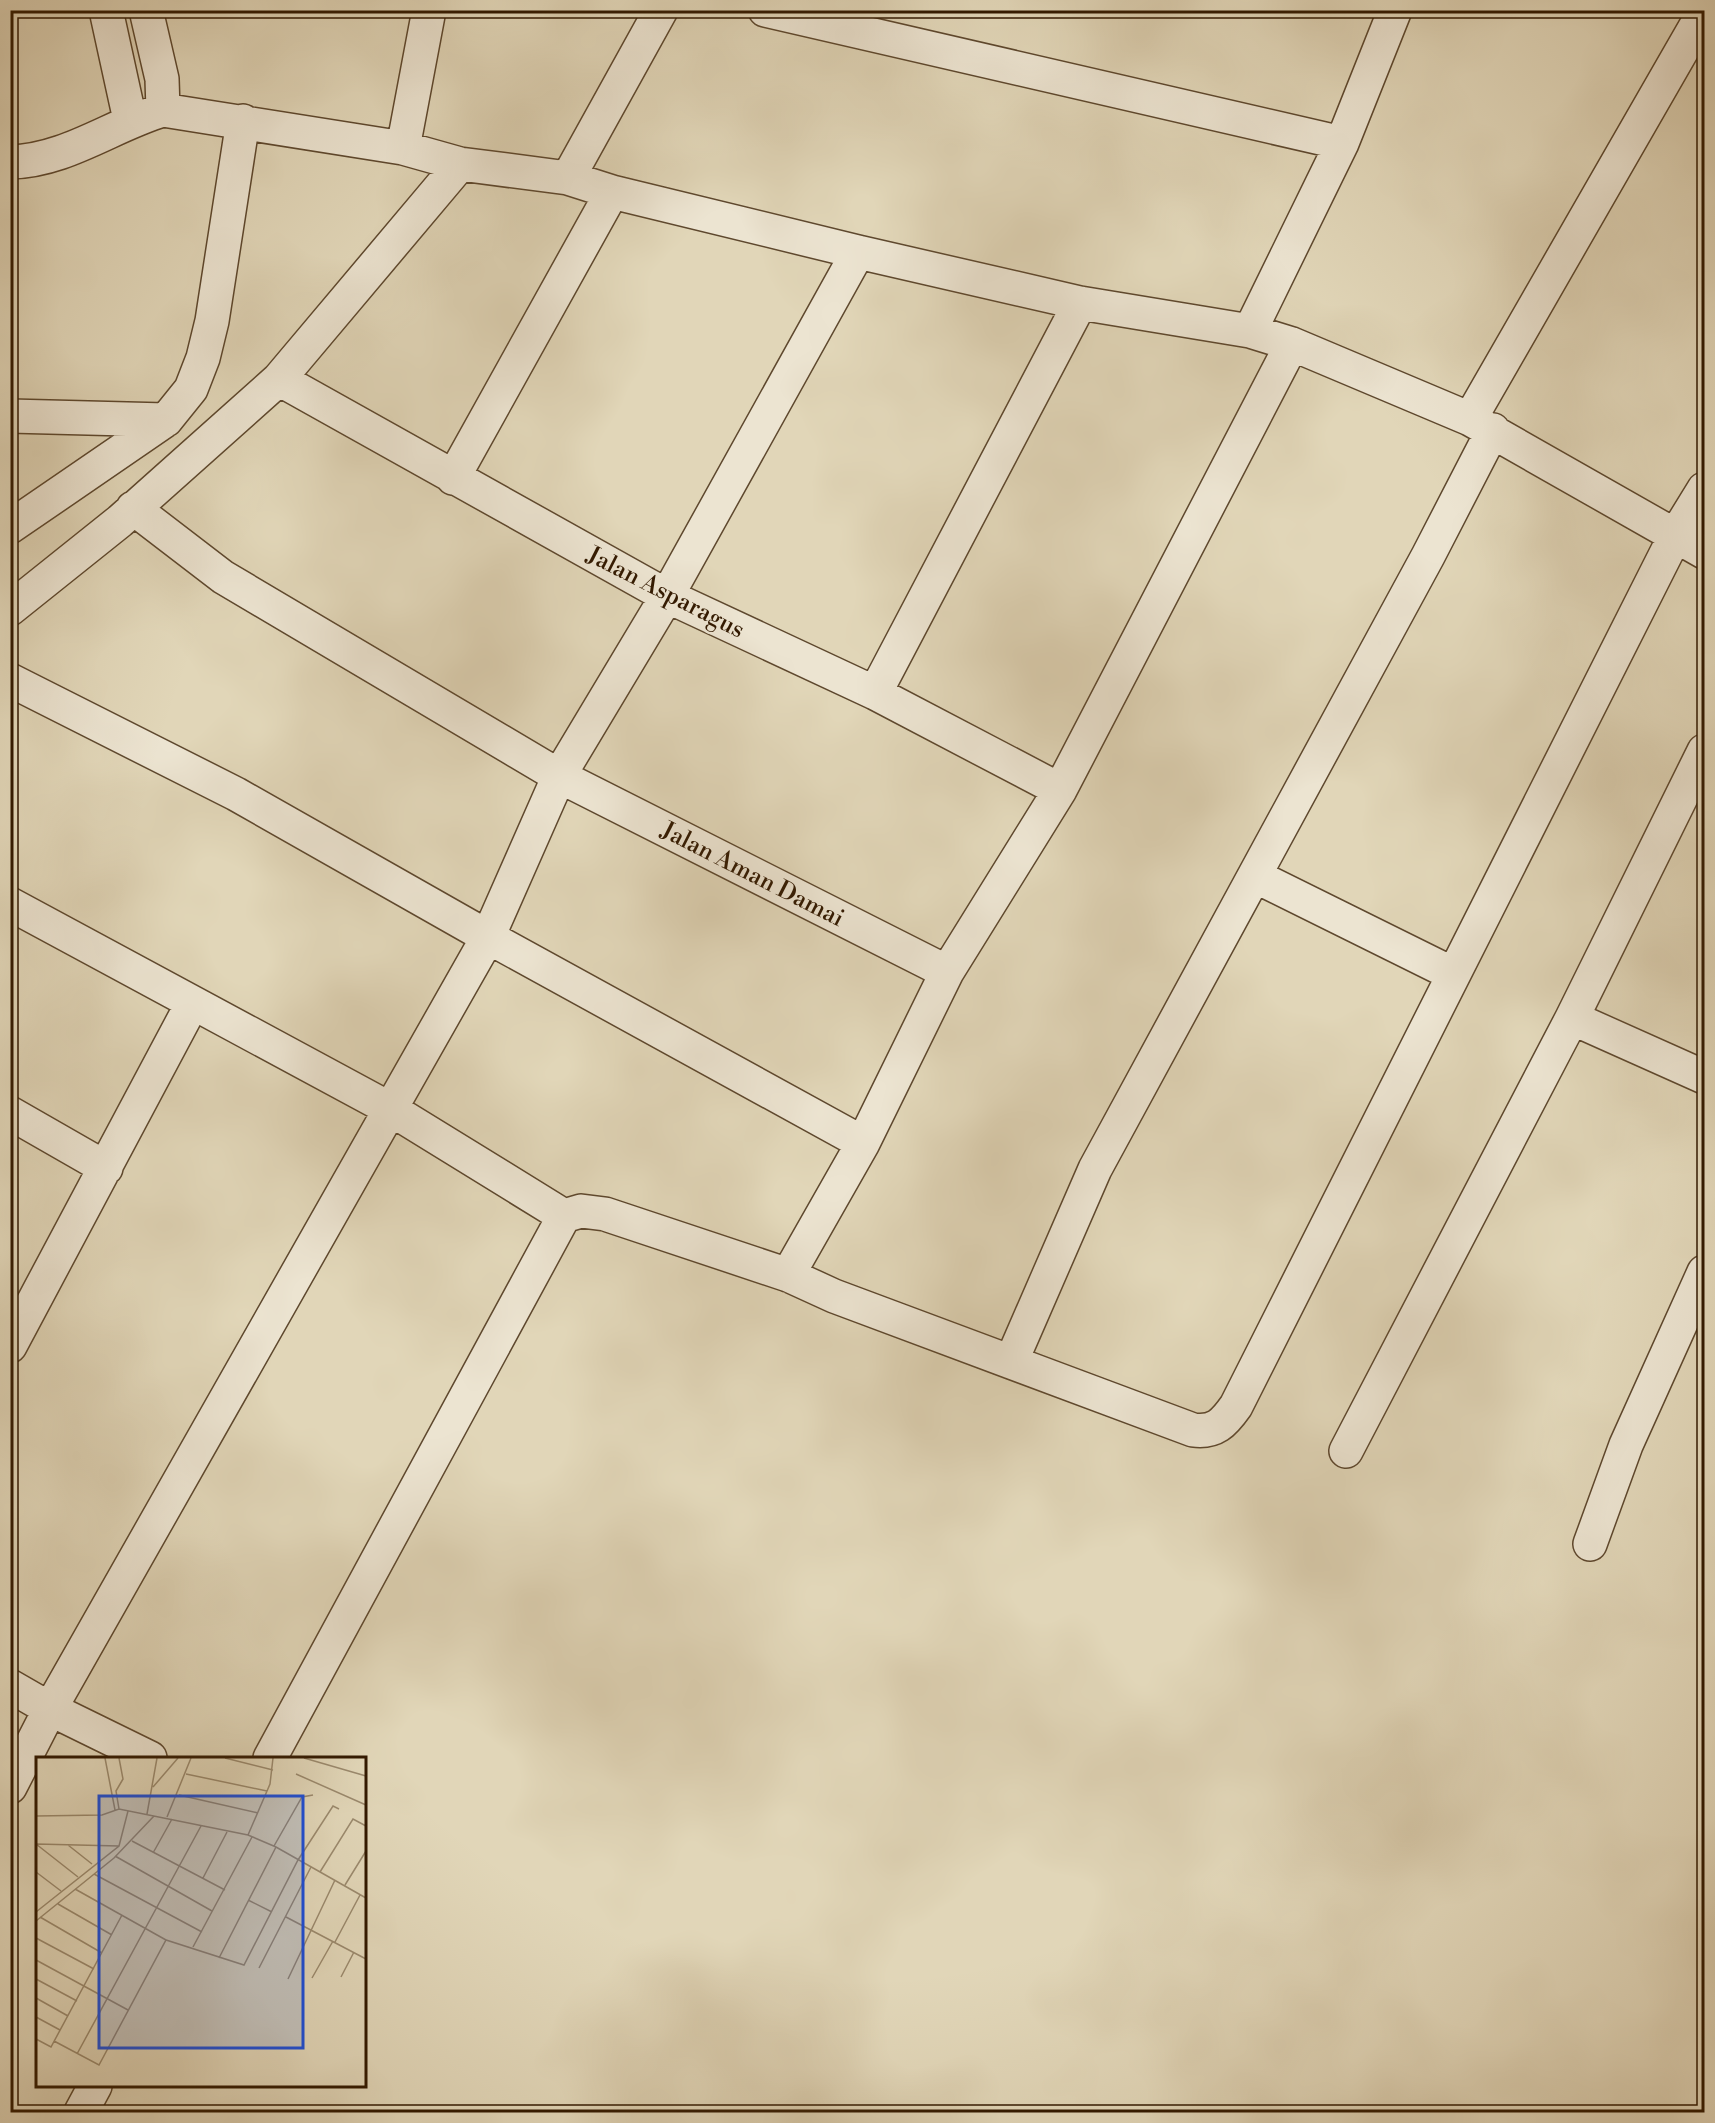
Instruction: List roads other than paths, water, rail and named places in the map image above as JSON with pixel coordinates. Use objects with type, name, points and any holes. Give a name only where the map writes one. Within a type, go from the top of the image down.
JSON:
[{"type":"street","points":[[106,10],[130,120]]},
{"type":"street","points":[[146,10],[162,79],[163,110]]},
{"type":"street","points":[[404,148],[429,10]]},
{"type":"street","points":[[568,178],[661,10]]},
{"type":"street","points":[[765,10],[1342,143]]},
{"type":"street","points":[[1250,331],[1342,143],[1395,10]]},
{"type":"street","points":[[1011,1362],[1095,1169],[1255,876],[1482,424],[1704,12]]},
{"type":"street","points":[[10,162],[26,162],[75,148],[130,120],[163,110],[404,148],[460,164],[568,178],[612,192],[1080,303],[1250,331],[1292,344],[1482,424],[1704,552]]},
{"type":"street","points":[[10,527],[166,420],[191,389],[203,358],[212,321],[243,121]]},
{"type":"street","points":[[10,609],[120,521],[279,379],[460,164]]},
{"type":"street","points":[[453,478],[612,192]]},
{"type":"street","points":[[10,1787],[50,1710],[488,937],[559,776],[667,596],[858,252]]},
{"type":"street","points":[[875,693],[1080,303]]},
{"type":"street","points":[[788,1275],[863,1143],[947,972],[1060,790],[1292,344]]},
{"type":"street","name":"Jalan Asparagus","points":[[279,379],[667,596],[875,693],[1060,790]]},
{"type":"street","points":[[10,416],[166,420]]},
{"type":"street","points":[[271,1757],[564,1216],[580,1211],[605,1214],[788,1275],[834,1296],[1193,1431],[1204,1432],[1221,1426],[1236,1406],[1675,536],[1704,489]]},
{"type":"street","name":"Jalan Aman Damai","points":[[134,508],[223,578],[559,776],[947,972]]},
{"type":"street","points":[[10,680],[236,794],[488,937],[863,1143]]},
{"type":"street","points":[[1346,1451],[1572,1018],[1704,751]]},
{"type":"street","points":[[1255,876],[1453,974]]},
{"type":"street","points":[[10,903],[192,1004],[392,1110],[564,1216]]},
{"type":"street","points":[[15,1328],[106,1167],[192,1004]]},
{"type":"street","points":[[1572,1018],[1704,1077]]},
{"type":"street","points":[[10,1113],[106,1167]]},
{"type":"street","points":[[1590,1544],[1626,1445],[1704,1272]]},
{"type":"street","points":[[10,1686],[50,1710],[148,1757]]},
{"type":"street","points":[[81,2112],[94,2087]]}]
